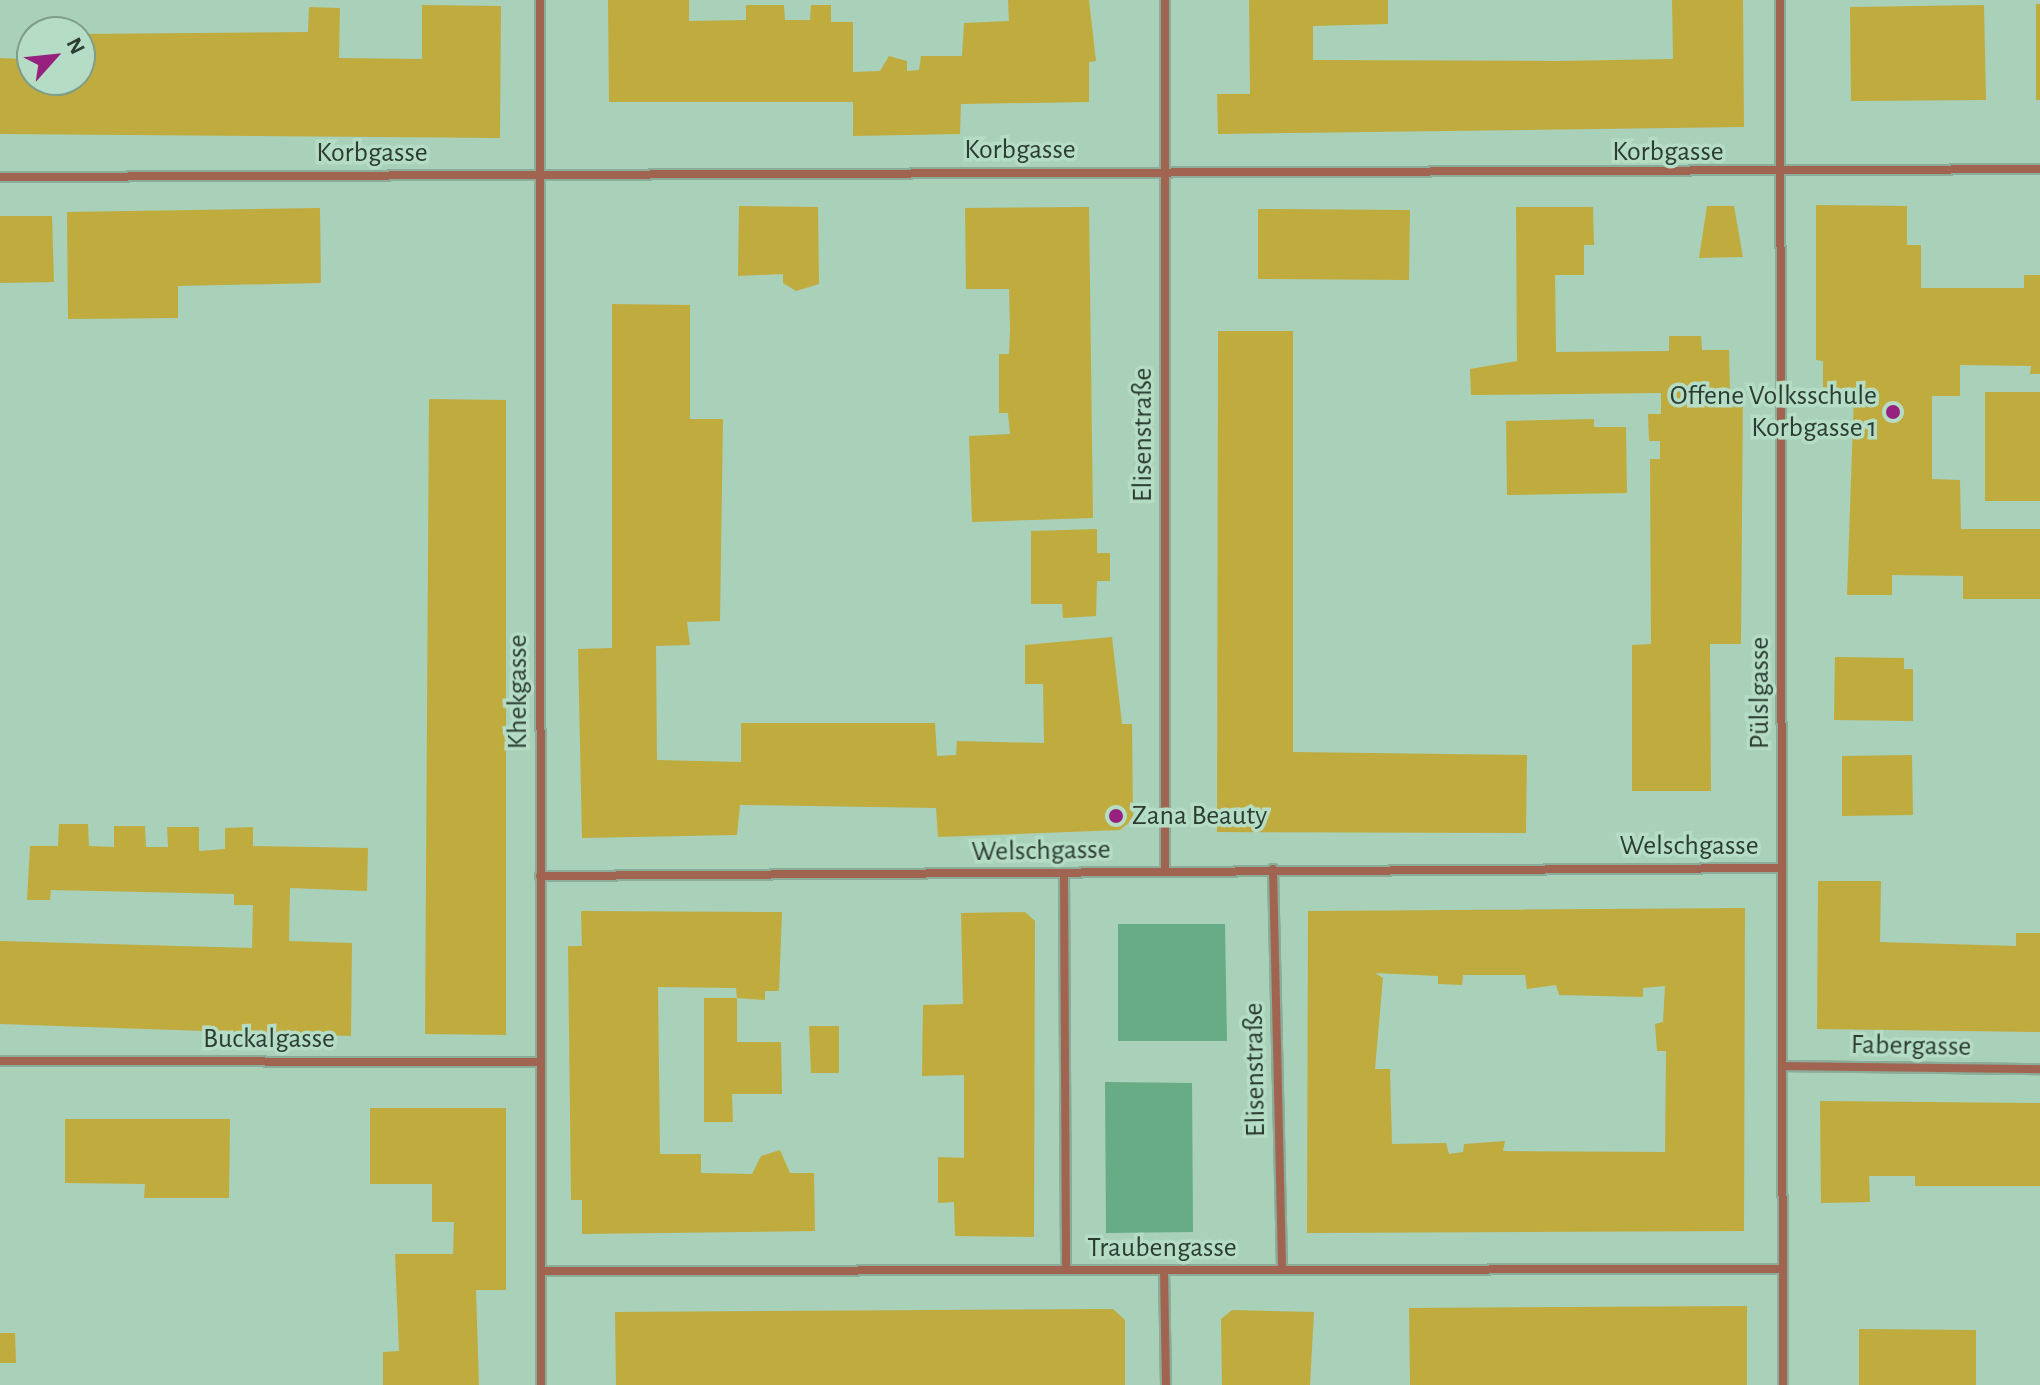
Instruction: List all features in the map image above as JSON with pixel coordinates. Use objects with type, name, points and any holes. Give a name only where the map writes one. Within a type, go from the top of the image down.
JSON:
[{"type":"street","name":"Khekgasse","points":[[540,0],[540,876],[537,1062],[541,1385]]},
{"type":"street","name":"Elisenstraße","points":[[1165,0],[1165,869]]},
{"type":"street","name":"Pülslgasse","points":[[1780,0],[1783,1385]]},
{"type":"street","name":"Korbgasse","points":[[0,177],[1165,171],[1780,174],[2040,169]]},
{"type":"street","name":"Welschgasse","points":[[540,876],[1064,874],[1165,869],[1782,868]]},
{"type":"street","name":"Elisenstraße","points":[[1273,869],[1282,1270]]},
{"type":"street","points":[[1064,874],[1066,1270]]},
{"type":"street","name":"Buckalgasse","points":[[0,1061],[537,1062]]},
{"type":"street","name":"Fabergasse","points":[[1782,1066],[2040,1069]]},
{"type":"street","name":"Traubengasse","points":[[541,1271],[1783,1269]]},
{"type":"street","points":[[1164,1270],[1166,1385]]},
{"type":"green space","points":[[1118,924],[1225,924],[1227,1041],[1118,1041]]},
{"type":"green space","points":[[1105,1082],[1192,1083],[1193,1232],[1106,1233]]},
{"type":"building","points":[[608,0],[689,0],[689,21],[746,20],[746,5],[784,5],[785,20],[810,20],[811,5],[831,5],[831,22],[853,22],[853,72],[880,71],[889,56],[907,61],[907,71],[919,70],[921,56],[962,56],[964,23],[1009,21],[1008,0],[1089,0],[1096,61],[1089,62],[1089,102],[961,104],[960,134],[853,136],[853,102],[609,102]]},
{"type":"building","points":[[1249,0],[1388,0],[1388,24],[1313,26],[1313,60],[1557,61],[1673,59],[1672,0],[1743,0],[1744,127],[1218,134],[1217,94],[1250,94]]},
{"type":"building","points":[[2036,4],[2040,4],[2040,100],[2036,100]]},
{"type":"building","points":[[422,5],[501,6],[500,138],[0,134],[0,58],[16,59],[16,96],[96,96],[96,34],[308,32],[309,7],[340,8],[339,58],[422,59]]},
{"type":"building","points":[[1984,5],[1986,100],[1851,101],[1850,7]]},
{"type":"building","name":"Offene Volksschule Korbgasse 1","points":[[1816,205],[1907,206],[1907,245],[1921,245],[1921,288],[2024,288],[2024,275],[2040,275],[2040,374],[2030,374],[2031,366],[1960,365],[1960,396],[1932,396],[1932,479],[1960,480],[1961,529],[2040,529],[2040,599],[1963,599],[1963,576],[1892,575],[1892,595],[1847,595],[1854,394],[1823,395],[1823,361],[1816,360]]},
{"type":"building","points":[[739,206],[818,207],[819,284],[796,291],[783,283],[783,274],[738,276]]},
{"type":"building","points":[[1707,206],[1734,206],[1743,257],[1699,258]]},
{"type":"building","points":[[1089,207],[1093,518],[972,522],[969,436],[1010,434],[1008,413],[999,413],[999,354],[1009,354],[1010,330],[1009,289],[966,289],[965,208]]},
{"type":"building","points":[[1516,207],[1593,207],[1594,245],[1584,245],[1584,275],[1555,275],[1556,352],[1669,351],[1669,336],[1701,336],[1702,350],[1729,350],[1730,393],[1743,393],[1741,644],[1710,644],[1711,791],[1632,791],[1632,645],[1651,644],[1650,459],[1660,459],[1660,441],[1649,441],[1648,414],[1661,414],[1661,393],[1471,395],[1470,369],[1517,361]]},
{"type":"building","points":[[320,208],[321,283],[178,286],[178,318],[68,319],[67,212]]},
{"type":"building","points":[[1258,209],[1410,210],[1409,280],[1258,279]]},
{"type":"building","points":[[0,216],[52,216],[54,282],[0,283]]},
{"type":"building","points":[[612,304],[690,305],[690,419],[723,419],[720,621],[687,622],[690,645],[656,646],[657,760],[741,762],[741,723],[935,723],[937,756],[956,755],[957,741],[1044,743],[1043,684],[1025,684],[1025,645],[1112,637],[1122,724],[1132,724],[1133,819],[1120,830],[938,837],[936,808],[740,805],[737,835],[582,838],[578,649],[612,648]]},
{"type":"building","points":[[1218,331],[1293,331],[1293,752],[1527,755],[1526,833],[1217,832]]},
{"type":"building","points":[[1985,392],[2040,392],[2040,501],[1985,501]]},
{"type":"building","points":[[429,399],[506,400],[506,1035],[425,1034]]},
{"type":"building","points":[[1594,419],[1594,427],[1626,427],[1627,493],[1507,495],[1506,421]]},
{"type":"building","points":[[1097,529],[1097,553],[1110,553],[1110,581],[1097,581],[1096,616],[1063,618],[1062,604],[1031,604],[1031,531]]},
{"type":"building","points":[[1835,657],[1904,658],[1904,669],[1913,669],[1913,721],[1834,720]]},
{"type":"building","points":[[1912,755],[1913,815],[1842,816],[1842,756]]},
{"type":"building","points":[[59,824],[88,824],[89,846],[114,847],[114,826],[145,826],[146,847],[168,847],[167,827],[199,827],[199,851],[225,849],[225,828],[253,827],[253,846],[368,848],[367,891],[290,888],[289,941],[352,943],[351,1036],[0,1024],[0,941],[252,948],[253,905],[234,905],[234,894],[51,890],[50,900],[27,900],[30,846],[58,846]]},
{"type":"building","points":[[1818,881],[1881,881],[1880,942],[2016,946],[2016,933],[2040,933],[2040,1032],[1817,1029]]},
{"type":"building","points":[[1745,908],[1744,1231],[1307,1233],[1308,911]],"holes":[[[1375,973],[1438,976],[1438,984],[1462,985],[1463,975],[1525,975],[1527,989],[1556,985],[1559,995],[1643,997],[1643,988],[1665,986],[1663,1022],[1655,1024],[1657,1051],[1666,1051],[1665,1152],[1503,1151],[1505,1141],[1464,1144],[1463,1152],[1449,1154],[1446,1143],[1392,1144],[1390,1069],[1375,1069],[1383,978]]]},
{"type":"building","points":[[581,911],[782,912],[779,991],[765,991],[765,1000],[737,998],[736,988],[658,987],[660,1154],[701,1154],[701,1173],[752,1174],[761,1156],[780,1150],[790,1173],[814,1173],[815,1231],[582,1234],[582,1200],[571,1200],[568,946],[582,946]]},
{"type":"building","points":[[1025,912],[1035,921],[1034,1237],[955,1236],[954,1202],[938,1203],[938,1157],[964,1158],[964,1075],[922,1076],[923,1005],[963,1004],[961,913]]},
{"type":"building","points":[[704,998],[737,998],[737,1042],[781,1042],[782,1094],[732,1094],[733,1122],[704,1122]]},
{"type":"building","points":[[809,1026],[839,1026],[839,1073],[811,1073]]},
{"type":"building","points":[[1820,1101],[2040,1103],[2040,1186],[1915,1186],[1915,1176],[1869,1176],[1870,1202],[1821,1203]]},
{"type":"building","points":[[370,1108],[506,1108],[506,1290],[476,1290],[479,1385],[383,1385],[383,1352],[399,1351],[395,1254],[453,1254],[454,1222],[432,1222],[432,1184],[370,1184]]},
{"type":"building","points":[[65,1119],[230,1119],[229,1198],[144,1198],[145,1184],[65,1183]]},
{"type":"building","points":[[1747,1306],[1747,1385],[1410,1385],[1409,1308]]},
{"type":"building","points":[[1113,1309],[1125,1320],[1125,1385],[616,1385],[615,1312]]},
{"type":"building","points":[[1232,1310],[1314,1312],[1310,1385],[1222,1385],[1221,1319]]},
{"type":"building","points":[[1859,1329],[1976,1330],[1976,1385],[1859,1385]]},
{"type":"building","points":[[0,1333],[15,1333],[16,1363],[0,1363]]},
{"type":"place","name":"Offene Volksschule Korbgasse 1","points":[[1893,412]]},
{"type":"place","name":"Zana Beauty","points":[[1116,816]]}]
